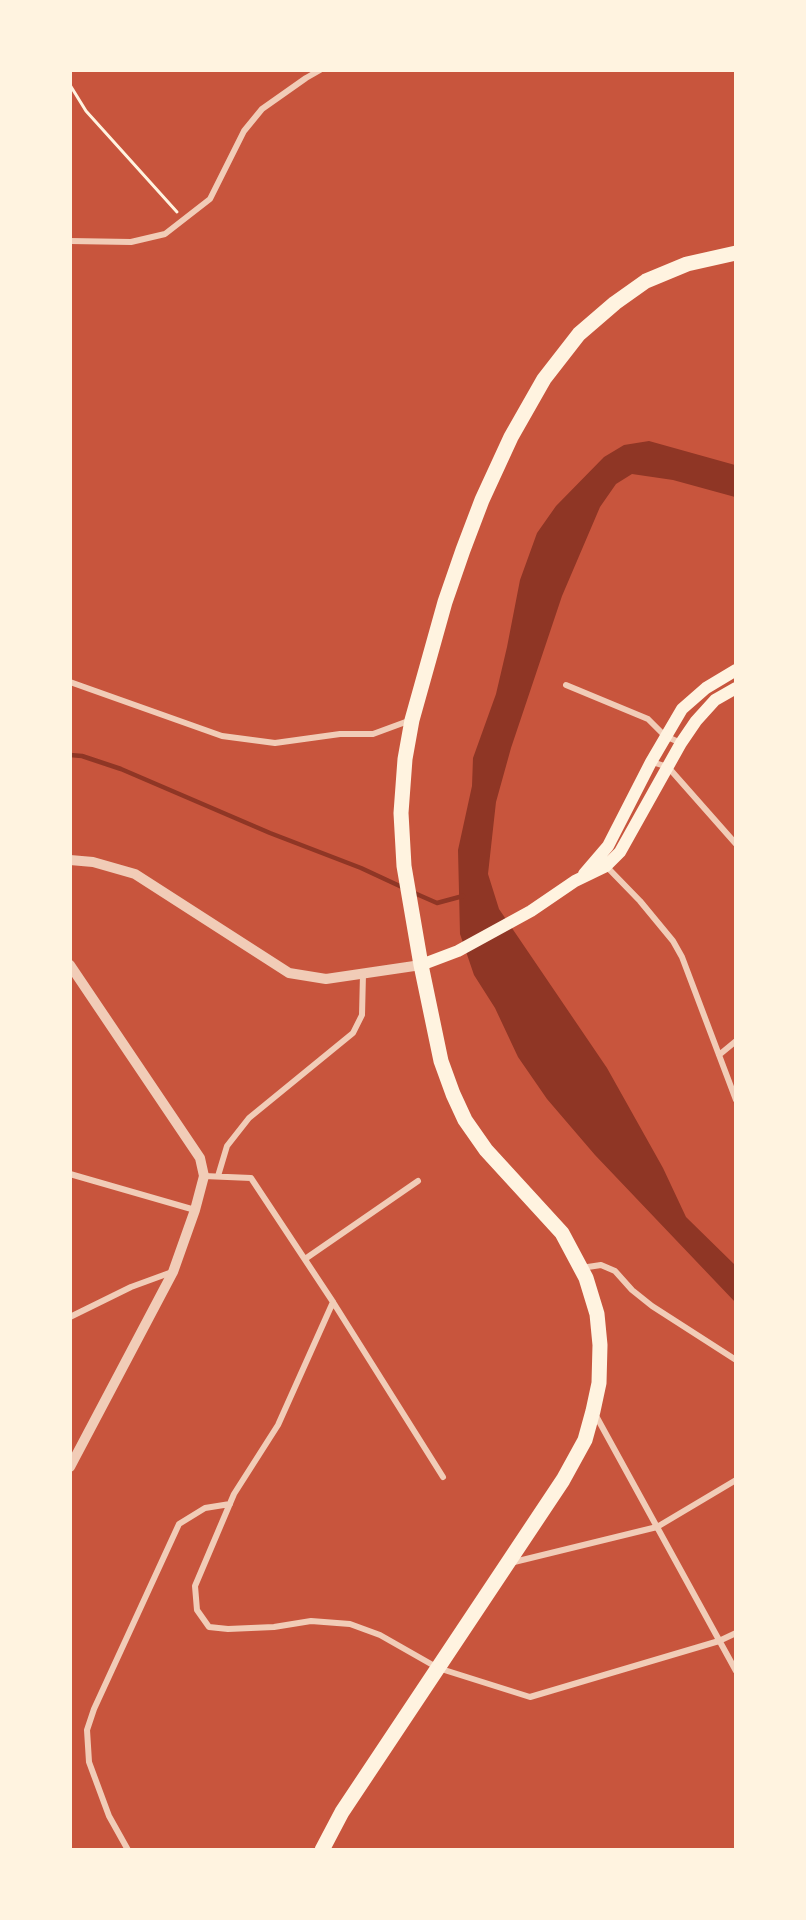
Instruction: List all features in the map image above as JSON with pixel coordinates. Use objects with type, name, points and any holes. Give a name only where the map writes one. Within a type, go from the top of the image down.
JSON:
[{"type":"highway","points":[[321,1850],[342,1812],[563,1480],[585,1440],[598,1383],[600,1345],[597,1314],[581,1269],[562,1233],[486,1150],[465,1120],[441,1061],[404,866],[401,813],[405,759],[412,720],[445,602],[482,500],[511,437],[544,379],[579,334],[615,303],[646,281],[687,264],[735,253]]},
{"type":"main road","points":[[421,965],[458,951],[531,911],[575,881],[591,867],[608,846],[678,714],[692,698],[735,670]]},
{"type":"main road","points":[[575,881],[606,866],[620,852],[681,743],[705,710],[715,700],[735,688]]},
{"type":"street","points":[[70,241],[131,242],[165,234],[210,198],[244,131],[262,109],[320,70]]},
{"type":"street","points":[[70,682],[222,736],[275,743],[340,734],[373,734],[412,720]]},
{"type":"street","points":[[566,684],[648,719],[665,736],[681,743]]},
{"type":"street","points":[[651,762],[668,767],[735,844]]},
{"type":"street","points":[[70,860],[93,862],[135,874],[289,973],[326,980],[421,965]]},
{"type":"street","points":[[606,866],[674,941],[735,1100]]},
{"type":"street","points":[[70,965],[200,1158],[204,1176],[195,1210],[173,1272],[70,1467]]},
{"type":"street","points":[[218,1176],[227,1146],[249,1118],[353,1033],[362,1015],[363,974]]},
{"type":"street","points":[[719,1055],[735,1041]]},
{"type":"street","points":[[70,1174],[195,1210]]},
{"type":"street","points":[[204,1176],[251,1178],[333,1302],[443,1477]]},
{"type":"street","points":[[304,1259],[418,1181]]},
{"type":"street","points":[[581,1269],[601,1265],[615,1271],[632,1290],[652,1306],[735,1360]]},
{"type":"street","points":[[70,1317],[131,1287],[173,1272]]},
{"type":"street","points":[[333,1302],[278,1425],[234,1494],[195,1586],[197,1610],[209,1627],[228,1629],[274,1627],[311,1621],[350,1624],[380,1635],[438,1668],[530,1697],[719,1641],[735,1633]]},
{"type":"street","points":[[593,1411],[735,1671]]},
{"type":"street","points":[[507,1564],[657,1527],[735,1480]]},
{"type":"street","points":[[129,1850],[109,1816],[89,1762],[87,1730],[94,1709],[178,1524],[205,1508],[230,1504]]},
{"type":"path","points":[[70,85],[86,111],[184,219]]},
{"type":"shaded area","points":[[649,441],[735,465],[735,497],[673,480],[632,474],[616,484],[600,507],[562,596],[511,748],[496,802],[488,874],[499,909],[607,1068],[663,1168],[686,1217],[735,1265],[735,1302],[595,1155],[547,1099],[518,1057],[495,1008],[474,975],[460,934],[458,850],[472,786],[473,758],[496,694],[520,580],[537,533],[556,506],[604,457],[624,445]]},
{"type":"waterway","points":[[70,755],[82,756],[121,769],[404,888]]},
{"type":"waterway","points":[[412,892],[437,903],[463,896]]}]
